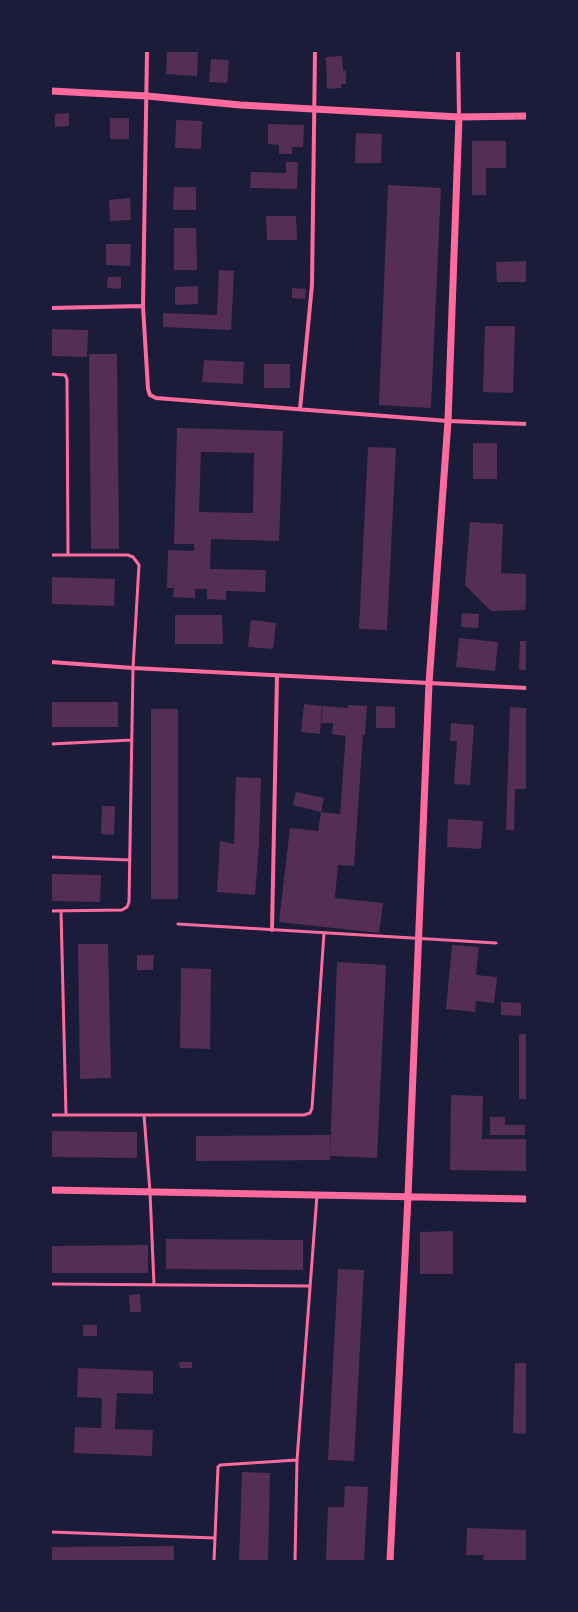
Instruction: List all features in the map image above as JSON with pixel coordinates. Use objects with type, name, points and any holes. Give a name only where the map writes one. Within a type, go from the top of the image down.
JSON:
[{"type":"street","points":[[147,51],[143,306],[148,389],[150,395],[156,398],[300,408],[448,421],[527,424]]},
{"type":"street","points":[[300,408],[312,285],[314,51]]},
{"type":"street","points":[[390,1561],[420,939],[429,683],[448,421],[460,117],[458,51]]},
{"type":"street","points":[[51,91],[147,96],[240,105],[460,117],[527,116]]},
{"type":"street","points":[[51,308],[143,306]]},
{"type":"street","points":[[51,662],[277,676],[527,688]]},
{"type":"street","points":[[272,930],[277,676]]},
{"type":"street","points":[[51,1190],[527,1199]]},
{"type":"lane","points":[[51,374],[65,375],[67,379],[68,555]]},
{"type":"lane","points":[[51,555],[128,555],[133,557],[139,565],[133,668],[129,902],[127,907],[122,910],[51,911]]},
{"type":"lane","points":[[51,744],[132,740]]},
{"type":"lane","points":[[51,857],[130,860]]},
{"type":"lane","points":[[61,911],[66,1115]]},
{"type":"lane","points":[[178,924],[420,939],[496,942]]},
{"type":"lane","points":[[51,1115],[304,1115],[310,1113],[312,1108],[324,933]]},
{"type":"lane","points":[[144,1115],[150,1192],[154,1285]]},
{"type":"lane","points":[[295,1561],[297,1460],[318,1195]]},
{"type":"lane","points":[[51,1284],[310,1286]]},
{"type":"lane","points":[[214,1561],[218,1467],[223,1463],[297,1460]]},
{"type":"lane","points":[[51,1532],[215,1538]]},
{"type":"building","points":[[167,51],[198,51],[197,76],[166,74]]},
{"type":"building","points":[[342,56],[343,71],[346,70],[346,84],[341,84],[341,88],[327,89],[326,57]]},
{"type":"building","points":[[211,59],[229,60],[227,83],[209,82]]},
{"type":"building","points":[[69,113],[69,126],[55,127],[55,114]]},
{"type":"building","points":[[110,118],[129,118],[129,139],[110,139]]},
{"type":"building","points":[[176,120],[202,121],[201,149],[175,148]]},
{"type":"building","points":[[268,124],[304,125],[303,147],[292,147],[292,154],[279,154],[279,145],[268,144]]},
{"type":"building","points":[[356,133],[382,134],[381,163],[355,163]]},
{"type":"building","points":[[472,141],[506,141],[506,168],[486,168],[486,195],[472,195]]},
{"type":"building","points":[[286,162],[298,162],[297,189],[250,188],[251,172],[286,173]]},
{"type":"building","points":[[388,185],[441,188],[431,408],[379,405]]},
{"type":"building","points":[[174,187],[196,187],[196,210],[173,210]]},
{"type":"building","points":[[130,198],[131,220],[110,221],[109,200]]},
{"type":"building","points":[[266,216],[296,216],[297,240],[267,240]]},
{"type":"building","points":[[174,228],[196,228],[197,270],[174,270]]},
{"type":"building","points":[[106,244],[131,244],[130,266],[106,265]]},
{"type":"building","points":[[527,261],[527,282],[497,282],[496,262]]},
{"type":"building","points":[[219,270],[234,271],[231,330],[163,327],[163,313],[217,315]]},
{"type":"building","points":[[108,277],[121,277],[121,289],[107,288]]},
{"type":"building","points":[[198,286],[198,304],[175,305],[175,287]]},
{"type":"building","points":[[292,288],[306,289],[305,299],[292,298]]},
{"type":"building","points":[[485,326],[515,326],[513,393],[483,392]]},
{"type":"building","points":[[51,329],[88,330],[87,357],[51,356]]},
{"type":"building","points":[[89,354],[117,354],[119,549],[91,549]]},
{"type":"building","points":[[204,360],[244,362],[243,384],[202,382]]},
{"type":"building","points":[[264,364],[290,364],[290,388],[264,388]]},
{"type":"building","points":[[177,428],[283,431],[279,541],[211,539],[210,569],[266,570],[265,592],[226,591],[226,600],[207,599],[207,589],[195,589],[195,598],[173,597],[174,588],[167,588],[168,550],[194,551],[194,544],[174,544]],"holes":[[[201,452],[254,453],[253,513],[199,512]]]},
{"type":"building","points":[[473,443],[497,443],[497,479],[473,479]]},
{"type":"building","points":[[368,447],[396,448],[387,630],[359,629]]},
{"type":"building","points":[[470,522],[503,524],[501,573],[527,574],[525,610],[491,611],[465,585]]},
{"type":"building","points":[[51,577],[115,579],[114,606],[51,604]]},
{"type":"building","points":[[462,613],[479,614],[478,628],[461,627]]},
{"type":"building","points":[[175,615],[222,615],[223,644],[175,644]]},
{"type":"building","points":[[251,620],[276,623],[273,649],[248,647]]},
{"type":"building","points":[[459,638],[498,642],[495,671],[456,667]]},
{"type":"building","points":[[520,641],[527,641],[527,670],[519,670]]},
{"type":"building","points":[[51,702],[118,702],[118,727],[51,727]]},
{"type":"building","points":[[304,704],[322,706],[320,734],[301,732]]},
{"type":"building","points":[[348,705],[367,706],[365,735],[363,735],[354,866],[338,865],[335,898],[383,903],[379,933],[279,922],[290,828],[318,831],[321,812],[340,814],[346,733],[345,736],[332,734],[333,723],[321,723],[323,706],[348,708]]},
{"type":"building","points":[[376,706],[395,707],[395,728],[376,728]]},
{"type":"building","points":[[510,707],[527,708],[527,789],[515,789],[514,830],[506,830]]},
{"type":"building","points":[[151,709],[178,709],[178,899],[151,899]]},
{"type":"building","points":[[451,723],[474,725],[470,785],[454,784],[457,741],[450,741]]},
{"type":"building","points":[[236,777],[261,778],[259,844],[255,895],[217,892],[220,841],[234,844]]},
{"type":"building","points":[[296,792],[324,798],[321,812],[293,805]]},
{"type":"building","points":[[102,806],[115,806],[114,835],[101,834]]},
{"type":"building","points":[[448,819],[483,821],[481,849],[447,847]]},
{"type":"building","points":[[51,874],[101,875],[100,902],[51,901]]},
{"type":"building","points":[[78,944],[108,944],[111,1078],[80,1079]]},
{"type":"building","points":[[452,945],[479,947],[476,975],[497,977],[494,1003],[476,1001],[475,1012],[446,1009]]},
{"type":"building","points":[[137,955],[154,955],[153,970],[137,970]]},
{"type":"building","points":[[337,962],[386,965],[377,1158],[330,1156]]},
{"type":"building","points":[[181,968],[211,969],[210,1049],[180,1048]]},
{"type":"building","points":[[501,1002],[521,1003],[521,1016],[501,1015]]},
{"type":"building","points":[[519,1034],[527,1034],[527,1099],[519,1099]]},
{"type":"building","points":[[451,1095],[483,1096],[482,1139],[527,1139],[527,1171],[450,1170]]},
{"type":"building","points":[[490,1117],[505,1117],[505,1125],[525,1125],[525,1135],[490,1135]]},
{"type":"building","points":[[51,1131],[137,1132],[137,1158],[51,1157]]},
{"type":"building","points":[[330,1135],[330,1160],[196,1161],[196,1136]]},
{"type":"building","points":[[453,1231],[453,1274],[420,1274],[420,1232]]},
{"type":"building","points":[[166,1239],[303,1240],[303,1270],[166,1269]]},
{"type":"building","points":[[148,1245],[148,1273],[51,1273],[51,1246]]},
{"type":"building","points":[[338,1269],[364,1270],[354,1461],[328,1460]]},
{"type":"building","points":[[140,1294],[141,1312],[130,1312],[129,1295]]},
{"type":"building","points":[[83,1325],[97,1325],[97,1336],[83,1336]]},
{"type":"building","points":[[179,1362],[192,1362],[192,1368],[180,1368]]},
{"type":"building","points":[[515,1363],[527,1363],[527,1434],[513,1433]]},
{"type":"building","points":[[78,1368],[153,1371],[153,1394],[117,1393],[115,1429],[153,1430],[152,1456],[74,1453],[75,1427],[101,1428],[102,1398],[77,1397]]},
{"type":"building","points":[[242,1472],[270,1473],[268,1561],[239,1561]]},
{"type":"building","points":[[345,1486],[368,1487],[364,1561],[326,1561],[328,1507],[344,1507]]},
{"type":"building","points":[[467,1528],[527,1530],[527,1561],[483,1561],[484,1555],[466,1555]]},
{"type":"building","points":[[174,1546],[174,1561],[51,1561],[51,1547]]}]
